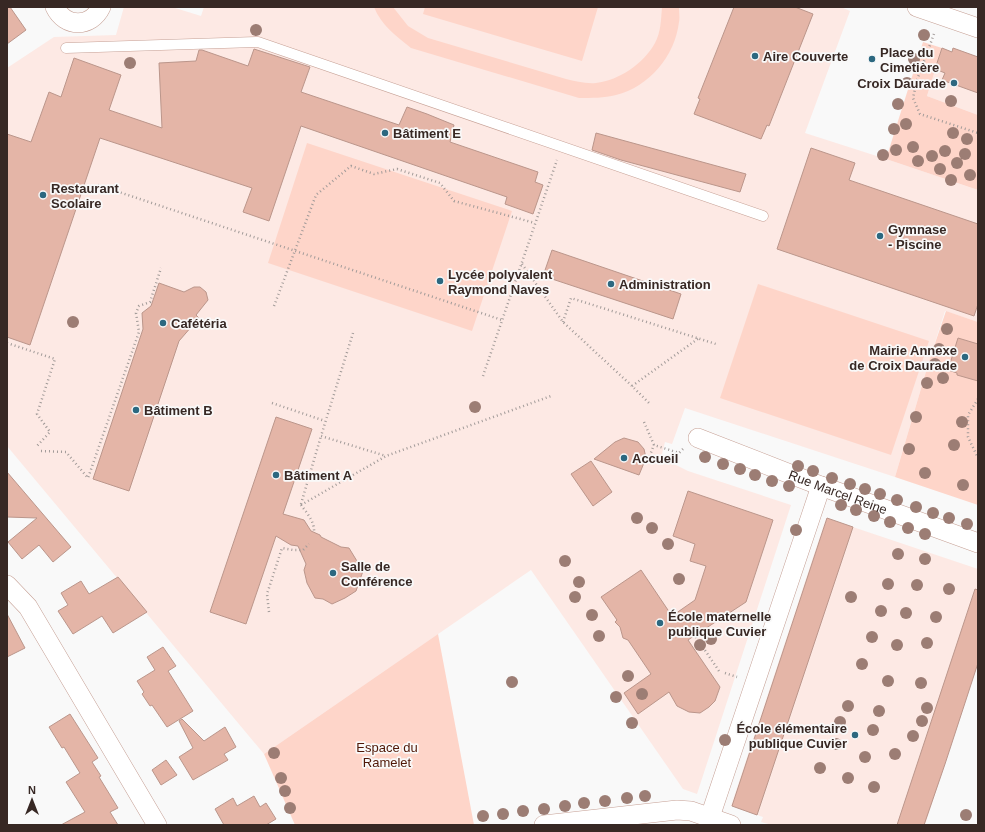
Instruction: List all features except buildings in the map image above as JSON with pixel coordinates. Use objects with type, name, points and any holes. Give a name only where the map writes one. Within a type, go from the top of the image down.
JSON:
[{"type":"street","points":[[55,7],[65,19],[70,22],[80,23],[94,17],[101,7]]},
{"type":"street","points":[[917,7],[942,14],[978,28]]},
{"type":"street","name":"Rue Marcel Reine","points":[[698,438],[821,486],[978,543]]},
{"type":"street","points":[[710,817],[821,486]]},
{"type":"street","points":[[7,585],[28,607],[157,825]]},
{"type":"street","points":[[544,825],[677,810],[691,811],[731,825]]},
{"type":"lane","points":[[66,48],[258,42],[763,216]]},
{"type":"path","points":[[942,14],[917,80],[913,98],[920,114],[978,133]]},
{"type":"path","points":[[483,376],[562,146]]},
{"type":"path","points":[[274,306],[316,195],[351,166],[374,174],[397,169],[440,184],[454,201],[535,223]]},
{"type":"path","points":[[98,185],[502,320]]},
{"type":"path","points":[[522,263],[563,322],[651,405]]},
{"type":"path","points":[[41,451],[66,452],[88,478],[139,332],[136,313],[139,306],[150,302],[161,268]]},
{"type":"path","points":[[563,322],[571,298],[716,344]]},
{"type":"path","points":[[314,533],[311,520],[301,505],[325,421],[353,333]]},
{"type":"path","points":[[632,386],[699,338]]},
{"type":"path","points":[[7,343],[55,359],[37,414],[50,432],[37,446]]},
{"type":"path","points":[[301,505],[386,456],[552,396]]},
{"type":"path","points":[[978,399],[968,414],[968,437],[978,458]]},
{"type":"path","points":[[272,403],[325,421]]},
{"type":"path","points":[[644,422],[654,445],[648,460]]},
{"type":"path","points":[[321,436],[386,456]]},
{"type":"path","points":[[654,445],[664,448]]},
{"type":"path","points":[[269,612],[267,594],[282,548],[303,550],[309,544]]},
{"type":"path","points":[[696,637],[719,671]]},
{"type":"path","points":[[725,673],[735,676]]},
{"type":"shaded area","points":[[124,7],[172,7],[201,16],[204,7],[841,7],[850,11],[805,133],[978,190],[978,322],[945,311],[895,477],[685,408],[672,444],[665,442],[662,454],[668,457],[668,461],[688,471],[791,505],[697,794],[683,789],[531,570],[264,754],[7,446],[7,68],[54,37],[116,35]]},
{"type":"shaded area","name":"Croix Daurade","points":[[942,48],[952,52],[953,48],[978,57],[978,115],[927,96]]},
{"type":"shaded area","name":"École élémentaire publique Cuvier","points":[[826,518],[978,569],[978,663],[925,825],[772,825],[761,822],[763,817],[731,806]]},
{"type":"green space","points":[[374,7],[393,7],[408,26],[428,38],[566,79],[588,83],[605,81],[622,75],[644,58],[657,39],[662,7],[679,7],[679,19],[672,47],[666,58],[649,77],[639,85],[616,95],[579,98],[411,48],[385,25]]},
{"type":"green space","points":[[425,7],[598,7],[582,61],[423,14]]},
{"type":"green space","points":[[923,42],[942,48],[927,96],[978,115],[978,190],[886,159]]},
{"type":"green space","points":[[307,143],[512,211],[472,331],[268,263]]},
{"type":"green space","points":[[758,284],[929,341],[891,455],[720,398]]},
{"type":"green space","points":[[946,311],[978,322],[978,505],[895,477],[930,358]]},
{"type":"green space","name":"Espace du Ramelet","points":[[438,634],[474,825],[295,825],[264,754]]},
{"type":"place","name":"Aire Couverte","points":[[755,56]]},
{"type":"place","name":"Place du Cimetière","points":[[872,59]]},
{"type":"place","name":"Croix Daurade","points":[[954,83]]},
{"type":"place","name":"Bâtiment E","points":[[385,133]]},
{"type":"place","name":"Restaurant Scolaire","points":[[43,195]]},
{"type":"place","name":"Gymnase - Piscine","points":[[880,236]]},
{"type":"place","name":"Lycée polyvalent Raymond Naves","points":[[440,281]]},
{"type":"place","name":"Administration","points":[[611,284]]},
{"type":"place","name":"Cafétéria","points":[[163,323]]},
{"type":"place","name":"Mairie Annexe de Croix Daurade","points":[[965,357]]},
{"type":"place","name":"Bâtiment B","points":[[136,410]]},
{"type":"place","name":"Accueil","points":[[624,458]]},
{"type":"place","name":"Bâtiment A","points":[[276,475]]},
{"type":"place","name":"Salle de Conférence","points":[[333,573]]},
{"type":"place","name":"École maternelle publique Cuvier","points":[[660,623]]},
{"type":"place","name":"École élémentaire publique Cuvier","points":[[855,735]]}]
